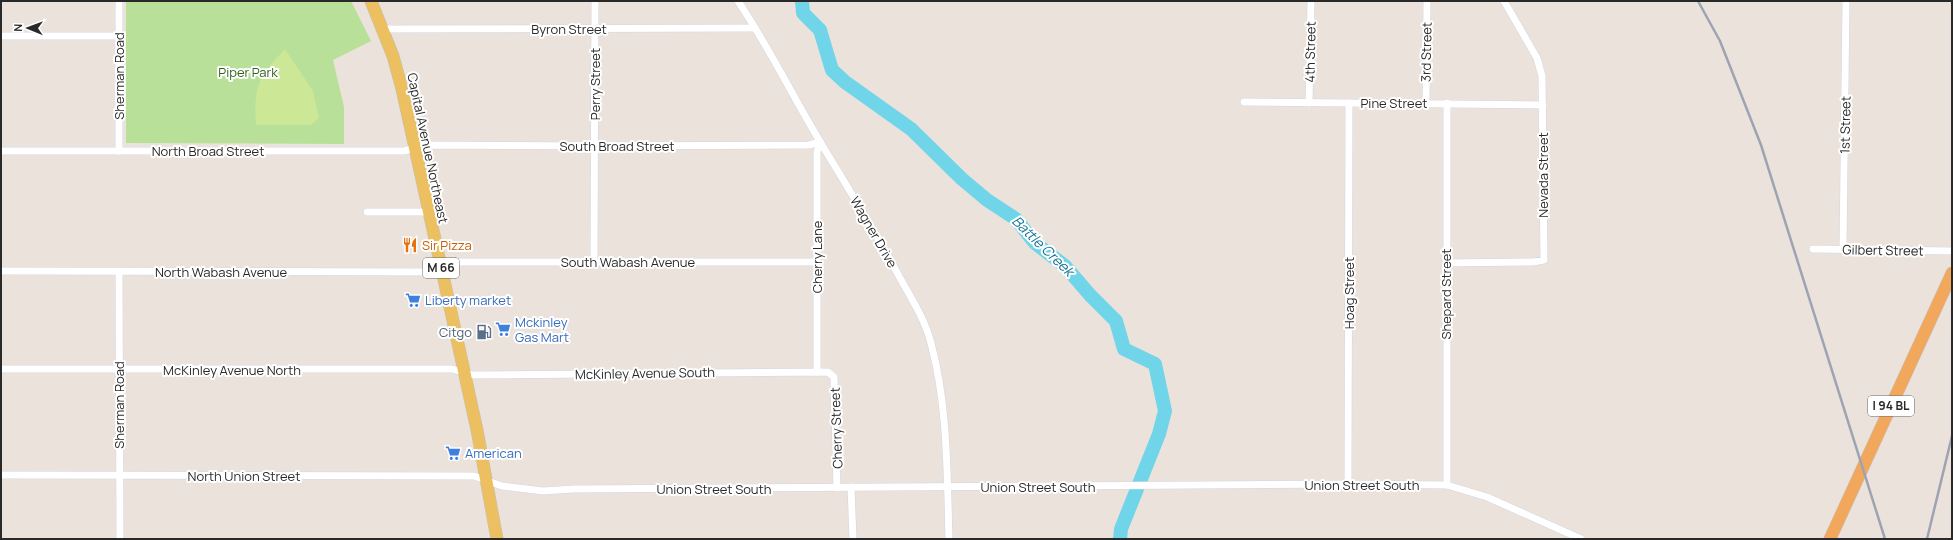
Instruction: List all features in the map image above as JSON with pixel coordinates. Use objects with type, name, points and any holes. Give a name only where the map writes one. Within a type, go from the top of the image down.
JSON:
[{"type":"highway","name":"I 94 BL","points":[[1830,539],[1952,273]]},
{"type":"main road","name":"Capital Avenue Northeast","points":[[371,1],[383,29],[400,82],[487,480],[497,539]]},
{"type":"street","name":"Sherman Road","points":[[119,1],[119,151]]},
{"type":"street","name":"Perry Street","points":[[594,262],[595,1]]},
{"type":"street","name":"Wagner Drive","points":[[738,1],[756,28],[820,142],[869,220],[919,312],[931,342],[939,376],[943,408],[949,539]]},
{"type":"street","name":"4th Street","points":[[1309,103],[1311,1]]},
{"type":"street","name":"3rd Street","points":[[1426,103],[1427,1]]},
{"type":"street","name":"Nevada Street","points":[[1446,263],[1533,262],[1544,260],[1542,76],[1536,58],[1504,1]]},
{"type":"street","name":"1st Street","points":[[1843,250],[1846,1]]},
{"type":"street","name":"Byron Street","points":[[383,29],[756,28]]},
{"type":"street","points":[[1,36],[119,36]]},
{"type":"street","name":"Pine Street","points":[[1244,102],[1543,105]]},
{"type":"street","name":"Hoag Street","points":[[1348,484],[1349,103]]},
{"type":"street","name":"Shepard Street","points":[[1447,103],[1447,485]]},
{"type":"street","name":"South Broad Street","points":[[414,148],[426,145],[809,145],[820,142]]},
{"type":"street","name":"Cherry Lane","points":[[817,372],[817,152],[820,142]]},
{"type":"street","name":"North Broad Street","points":[[1,151],[404,151],[414,148]]},
{"type":"street","points":[[367,212],[428,212]]},
{"type":"street","name":"Gilbert Street","points":[[1813,249],[1952,251]]},
{"type":"street","name":"South Wabash Avenue","points":[[440,267],[449,262],[816,262]]},
{"type":"street","name":"North Wabash Avenue","points":[[1,271],[430,272],[440,267]]},
{"type":"street","name":"Sherman Road","points":[[119,272],[120,539]]},
{"type":"street","name":"McKinley Avenue North","points":[[1,369],[463,371]]},
{"type":"street","name":"McKinley Avenue South","points":[[463,371],[473,375],[828,372]]},
{"type":"street","name":"Cherry Street","points":[[828,372],[834,377],[837,488]]},
{"type":"street","name":"North Union Street","points":[[1,475],[467,476],[487,480]]},
{"type":"street","name":"Union Street South","points":[[487,480],[502,486],[543,491],[573,489],[947,486],[1447,485],[1487,497],[1581,539]]},
{"type":"street","points":[[851,487],[853,539]]},
{"type":"green space","name":"Piper Park","points":[[126,1],[351,1],[371,41],[333,60],[344,107],[344,144],[126,143]]},
{"type":"green space","points":[[285,49],[313,91],[319,118],[311,125],[256,125],[256,101],[260,83],[269,67]]},
{"type":"waterway","name":"Battle Creek","points":[[802,1],[803,13],[820,30],[832,70],[845,82],[911,129],[962,179],[987,200],[1016,219],[1035,243],[1065,266],[1090,295],[1116,321],[1124,349],[1155,364],[1165,411],[1159,434],[1121,529],[1120,539]]},
{"type":"railway","points":[[1698,1],[1720,41],[1761,145],[1885,539]]},
{"type":"railway","points":[[1927,539],[1952,436]]},
{"type":"place","name":"Sir Pizza","points":[[410,245]]},
{"type":"place","name":"Liberty market","points":[[413,300]]},
{"type":"place","name":"Mckinley Gas Mart","points":[[503,329]]},
{"type":"place","name":"Citgo","points":[[484,332]]},
{"type":"place","name":"American","points":[[453,453]]}]
